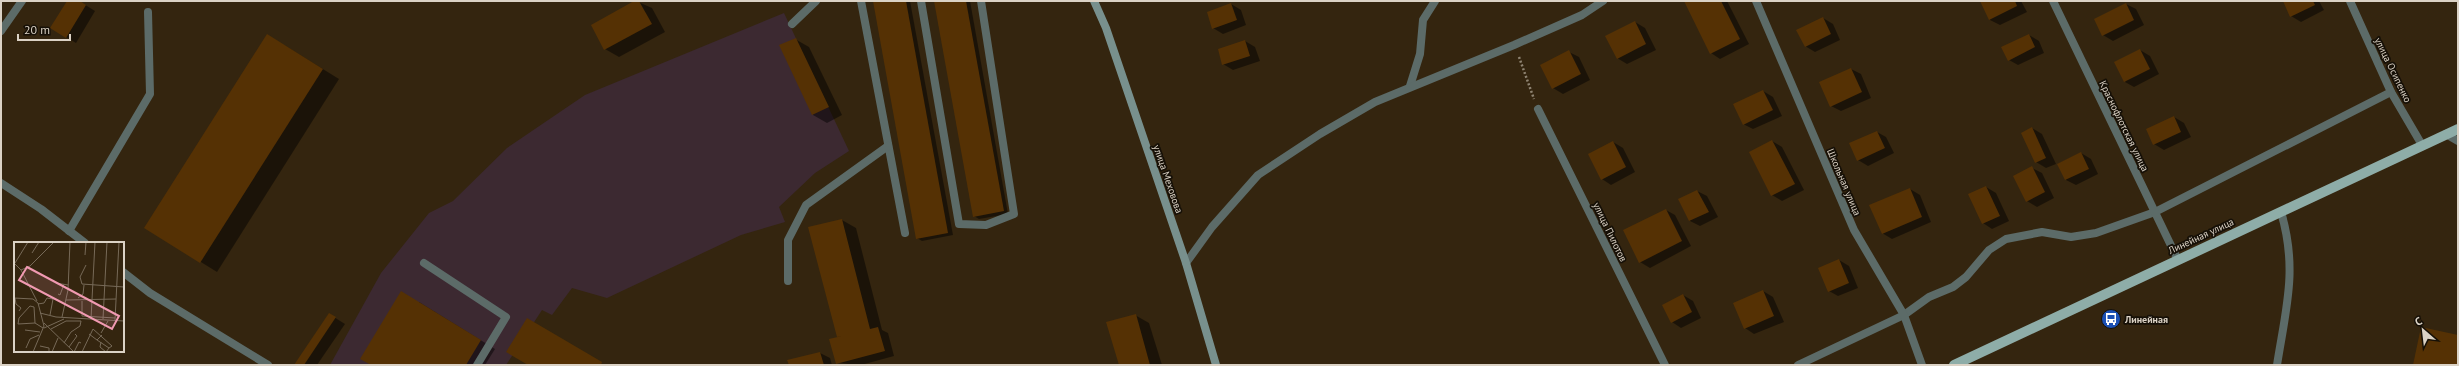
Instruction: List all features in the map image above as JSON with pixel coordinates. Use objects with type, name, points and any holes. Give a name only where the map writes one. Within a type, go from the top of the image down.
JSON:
[{"type":"main road","name":"Линейная улица","points":[[1954,365],[2458,129]]},
{"type":"street","points":[[1,31],[22,1]]},
{"type":"street","points":[[792,24],[816,1]]},
{"type":"street","points":[[861,1],[905,233]]},
{"type":"street","points":[[921,1],[959,224],[986,225],[1014,214],[981,1]]},
{"type":"street","name":"улица Меховова","points":[[1094,1],[1106,28],[1186,263],[1216,365]]},
{"type":"street","points":[[1410,86],[1420,54],[1423,20],[1435,1]]},
{"type":"street","points":[[1186,263],[1212,227],[1258,175],[1320,134],[1375,102],[1410,86],[1514,45],[1582,15],[1603,1]]},
{"type":"street","name":"Школьная улица","points":[[1756,1],[1854,230],[1904,315],[1922,365]]},
{"type":"street","name":"Краснофлотская улица","points":[[2053,1],[2178,260]]},
{"type":"street","name":"улица Осипенко","points":[[2350,1],[2391,92],[2422,145]]},
{"type":"street","points":[[68,231],[150,94],[148,12]]},
{"type":"street","points":[[1798,365],[1904,315],[1929,297],[1957,284],[1966,277],[1989,250],[2006,239],[2042,232],[2071,237],[2096,233],[2154,212],[2391,92]]},
{"type":"street","name":"улица Пилотов","points":[[1538,109],[1665,365]]},
{"type":"street","points":[[2446,134],[2458,141]]},
{"type":"street","points":[[788,281],[788,240],[806,205],[888,146]]},
{"type":"street","points":[[1,183],[84,242]]},
{"type":"street","points":[[2277,365],[2290,284],[2291,260],[2288,235],[2281,212]]},
{"type":"street","points":[[424,263],[506,317],[477,365]]},
{"type":"street","points":[[124,273],[150,293],[268,365]]},
{"type":"path","points":[[1514,45],[1538,109]]},
{"type":"shaded area","points":[[784,13],[849,151],[815,173],[779,207],[785,222],[741,235],[607,298],[572,288],[552,315],[542,310],[506,365],[330,365],[381,273],[429,213],[453,201],[507,148],[585,95]]},
{"type":"building","points":[[67,1],[80,1],[86,5],[66,38],[50,28]]},
{"type":"building","points":[[634,1],[639,1],[652,24],[604,50],[591,25]]},
{"type":"building","points":[[873,1],[906,1],[948,233],[916,239]]},
{"type":"building","points":[[934,1],[966,1],[1004,211],[973,217]]},
{"type":"building","points":[[1684,1],[1721,1],[1740,39],[1710,54]]},
{"type":"building","points":[[1980,1],[2015,1],[2017,6],[1989,20]]},
{"type":"building","points":[[2283,1],[2313,1],[2315,5],[2290,17]]},
{"type":"building","points":[[1231,3],[1237,20],[1212,29],[1207,12]]},
{"type":"building","points":[[2126,3],[2134,20],[2102,36],[2094,19]]},
{"type":"building","points":[[1823,17],[1831,34],[1805,47],[1796,30]]},
{"type":"building","points":[[1635,21],[1646,44],[1617,59],[1605,36]]},
{"type":"building","points":[[267,34],[323,69],[200,263],[144,228]]},
{"type":"building","points":[[2029,34],[2035,47],[2008,61],[2001,47]]},
{"type":"building","points":[[796,38],[829,107],[812,115],[779,45]]},
{"type":"building","points":[[1245,40],[1250,56],[1222,65],[1218,49]]},
{"type":"building","points":[[2140,49],[2150,69],[2124,82],[2114,62]]},
{"type":"building","points":[[1569,50],[1581,74],[1552,89],[1540,65]]},
{"type":"building","points":[[1851,68],[1862,92],[1830,107],[1819,82]]},
{"type":"building","points":[[1763,90],[1773,110],[1743,125],[1733,104]]},
{"type":"building","points":[[2174,116],[2181,132],[2153,145],[2146,129]]},
{"type":"building","points":[[2032,127],[2046,158],[2035,163],[2021,133]]},
{"type":"building","points":[[1877,131],[1885,148],[1857,161],[1849,143]]},
{"type":"building","points":[[1772,140],[1795,184],[1771,196],[1749,152]]},
{"type":"building","points":[[1613,141],[1626,167],[1601,180],[1588,154]]},
{"type":"building","points":[[2081,152],[2089,169],[2065,180],[2057,164]]},
{"type":"building","points":[[2032,166],[2045,192],[2026,202],[2013,176]]},
{"type":"building","points":[[1986,186],[2000,216],[1982,224],[1968,194]]},
{"type":"building","points":[[1910,188],[1922,217],[1882,234],[1869,205]]},
{"type":"building","points":[[1697,190],[1709,212],[1689,221],[1678,199]]},
{"type":"building","points":[[1666,209],[1682,241],[1639,263],[1623,230]]},
{"type":"building","points":[[842,219],[870,329],[878,327],[885,351],[836,364],[829,339],[842,336],[837,337],[808,227]]},
{"type":"building","points":[[1839,259],[1849,283],[1828,292],[1818,268]]},
{"type":"building","points":[[1763,290],[1774,316],[1744,329],[1733,303]]},
{"type":"building","points":[[401,291],[481,340],[466,365],[371,365],[360,359]]},
{"type":"building","points":[[1683,294],[1692,312],[1671,323],[1662,305]]},
{"type":"building","points":[[329,313],[336,317],[304,365],[294,365]]},
{"type":"building","points":[[1136,314],[1150,365],[1119,365],[1106,322]]},
{"type":"building","points":[[527,318],[602,362],[601,365],[528,365],[506,352]]},
{"type":"building","points":[[2421,327],[2458,335],[2458,365],[2413,365]]},
{"type":"building","points":[[820,352],[824,365],[789,365],[787,360]]},
{"type":"place","name":"Линейная","points":[[2111,319]]}]
